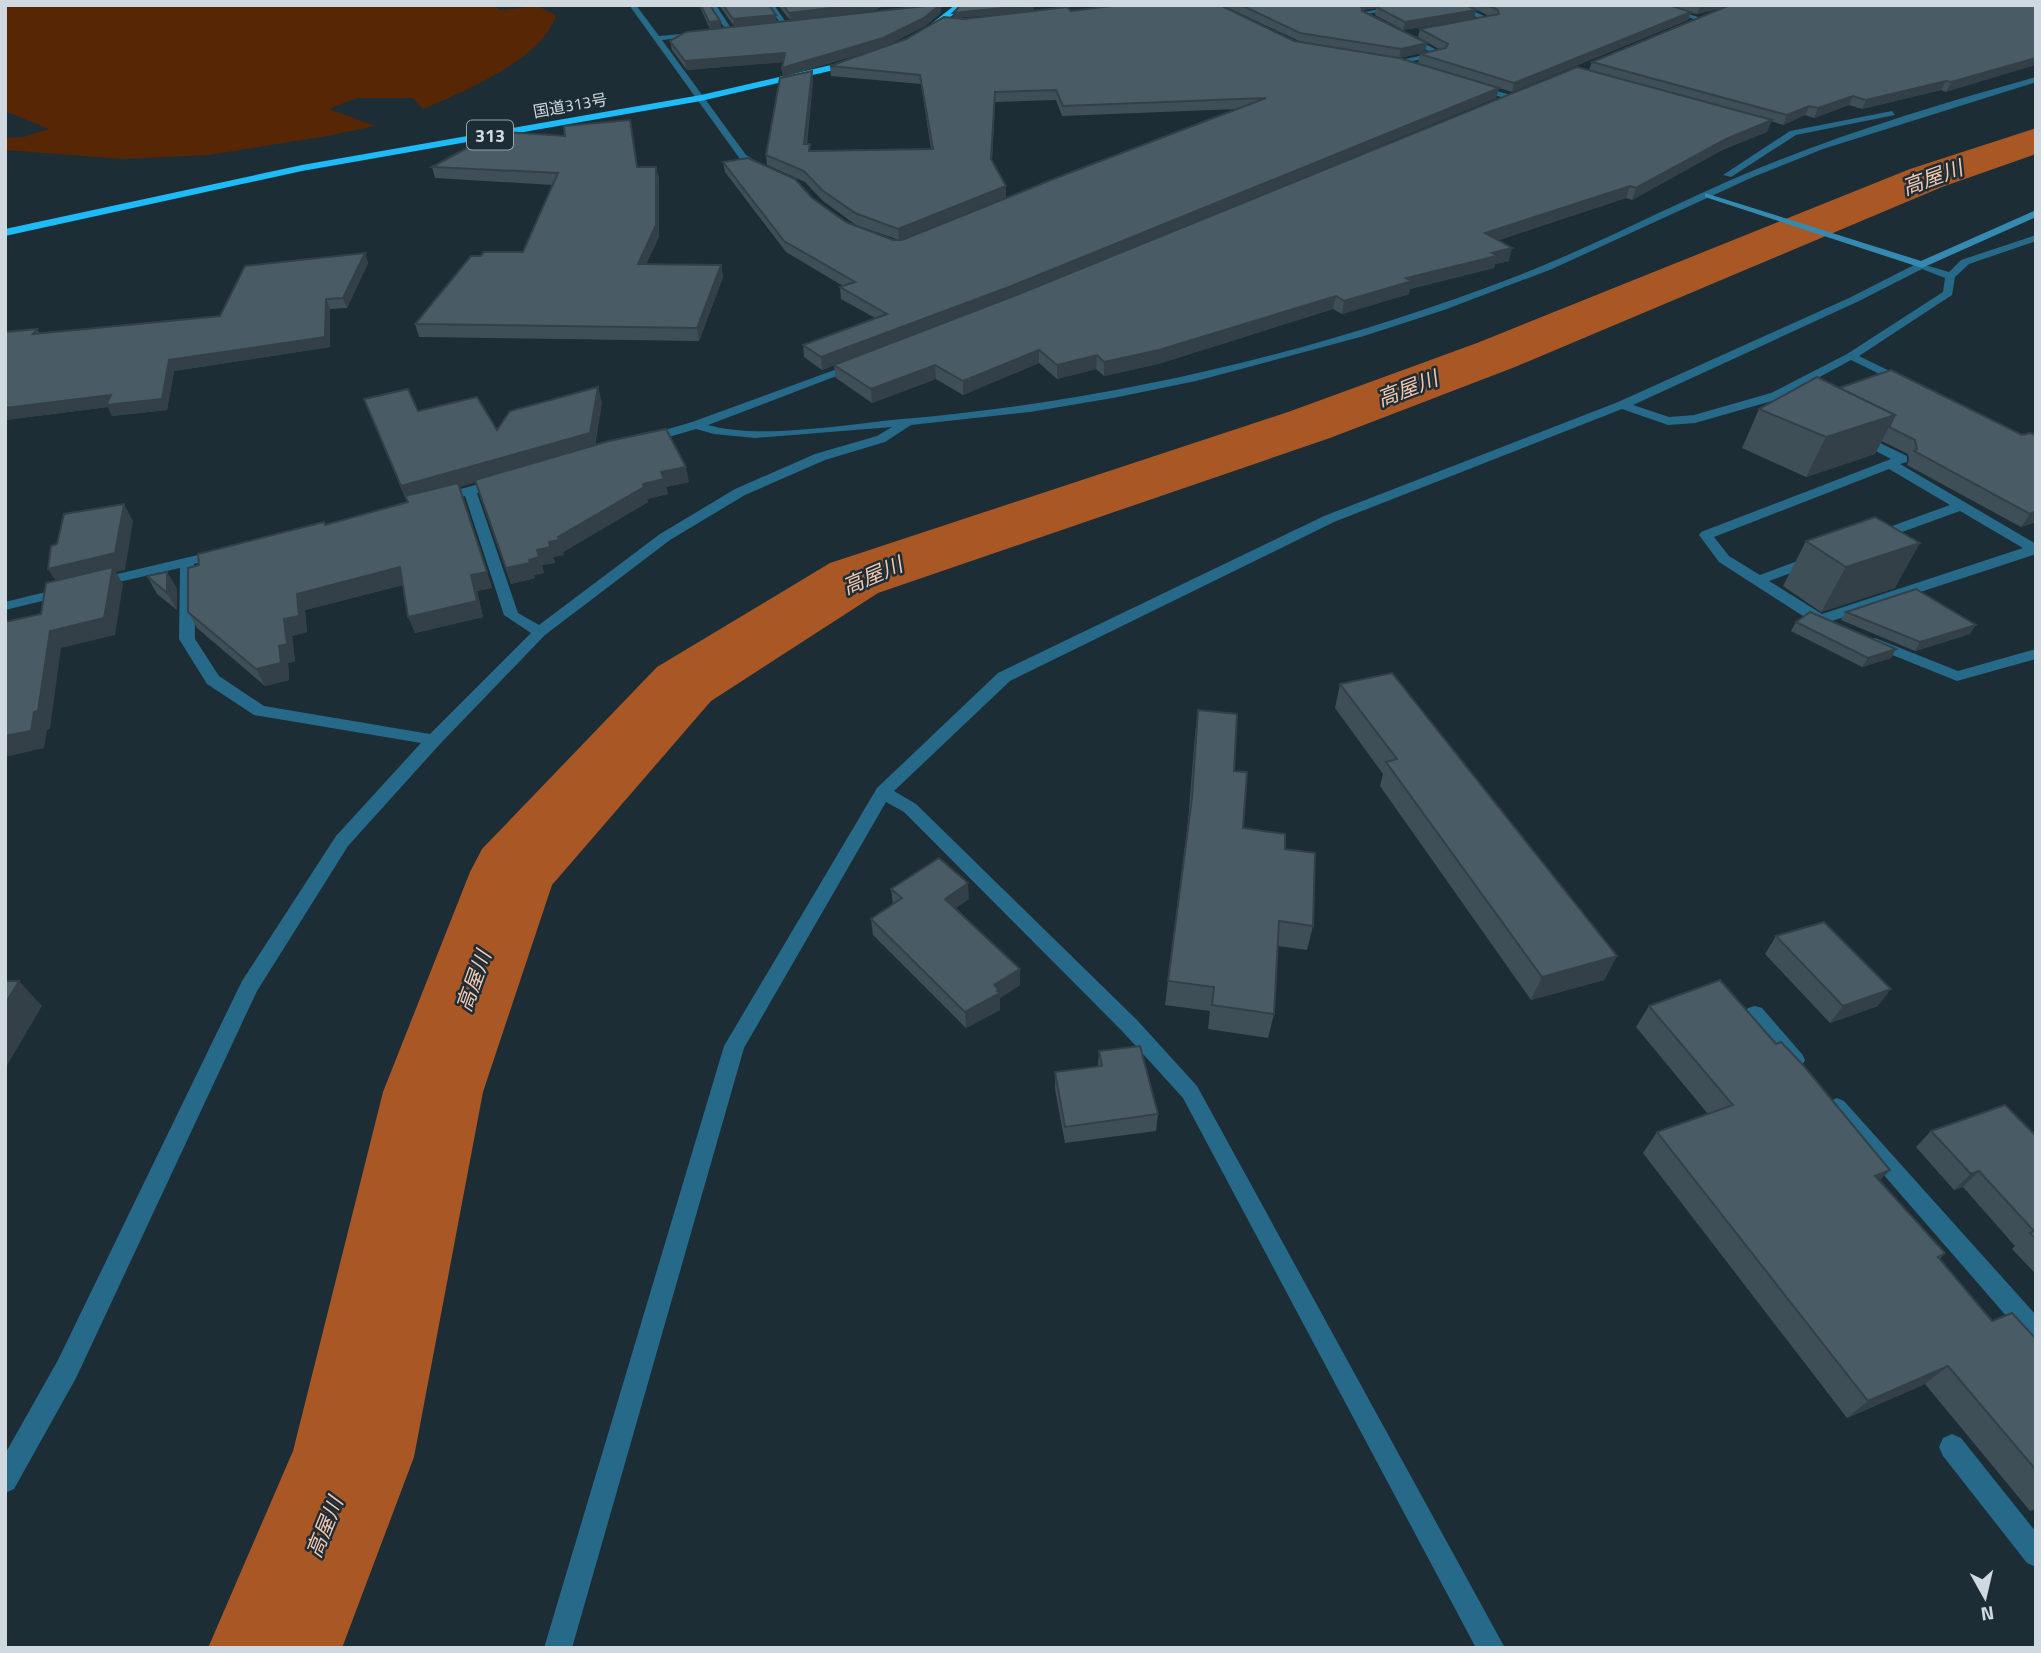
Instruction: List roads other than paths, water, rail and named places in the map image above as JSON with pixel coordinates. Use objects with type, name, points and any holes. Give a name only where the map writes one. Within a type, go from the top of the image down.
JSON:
[{"type":"highway","points":[[918,37],[946,23],[960,7]]},
{"type":"highway","name":"国道313号","points":[[5,233],[302,168],[701,98],[813,74],[874,57]]},
{"type":"street","points":[[632,5],[654,39],[743,157],[780,177]]},
{"type":"street","points":[[712,5],[731,31]]},
{"type":"street","points":[[770,5],[787,26]]},
{"type":"street","points":[[1389,29],[1363,13],[1416,5]]},
{"type":"street","points":[[1452,5],[1491,22],[1465,25]]},
{"type":"street","points":[[1650,5],[1704,20]]},
{"type":"street","points":[[944,8],[960,7]]},
{"type":"street","points":[[1692,25],[1715,15]]},
{"type":"street","points":[[773,27],[798,25]]},
{"type":"street","points":[[718,33],[745,30]]},
{"type":"street","points":[[1399,63],[1440,54],[1402,35],[1414,33]]},
{"type":"street","points":[[654,39],[706,34]]},
{"type":"street","points":[[1389,61],[1417,69]]},
{"type":"street","points":[[696,425],[727,435],[907,423],[957,418],[1177,383],[1363,333],[1520,279],[1817,149],[1932,110],[2036,79]]},
{"type":"street","points":[[1465,84],[1512,98]]},
{"type":"street","points":[[1500,103],[1525,93]]},
{"type":"street","points":[[1719,190],[1714,185],[1793,133],[1919,108],[1932,110]]},
{"type":"street","points":[[1780,129],[1793,133]]},
{"type":"street","points":[[1708,195],[1950,276]]},
{"type":"street","points":[[558,1648],[734,1046],[883,792],[1004,677],[1329,519],[1622,405],[2036,213]]},
{"type":"street","points":[[1622,405],[1668,421],[1695,419],[1781,399],[1948,293],[1950,276],[1965,262],[2036,238]]},
{"type":"street","points":[[1851,356],[1913,386]]},
{"type":"street","points":[[629,445],[696,425],[867,361]]},
{"type":"street","points":[[5,1480],[67,1369],[249,987],[342,841],[434,740],[540,632],[666,537],[740,492],[820,457],[880,439],[907,423]]},
{"type":"street","points":[[1845,430],[1902,459],[1706,535],[1724,559],[1819,620],[1957,676],[2036,654]]},
{"type":"street","points":[[1889,464],[2035,550]]},
{"type":"street","points":[[431,502],[510,480]]},
{"type":"street","points":[[470,491],[511,615],[540,632]]},
{"type":"street","points":[[1859,543],[1960,506]]},
{"type":"street","points":[[5,606],[238,549]]},
{"type":"street","points":[[1819,620],[2035,550]]},
{"type":"street","points":[[1758,581],[1821,557]]},
{"type":"street","points":[[187,562],[187,639],[213,680],[260,710],[434,740]]},
{"type":"street","points":[[883,792],[910,808],[1130,1026],[1190,1092],[1490,1648]]},
{"type":"street","points":[[1755,1014],[2036,1333]]},
{"type":"street","points":[[1952,1447],[2036,1554]]},
{"type":"waterway","name":"高屋川","points":[[275,1648],[353,1457],[433,1092],[513,872],[684,684],[854,578],[1309,425],[1496,355],[1926,178],[2036,140]]}]
